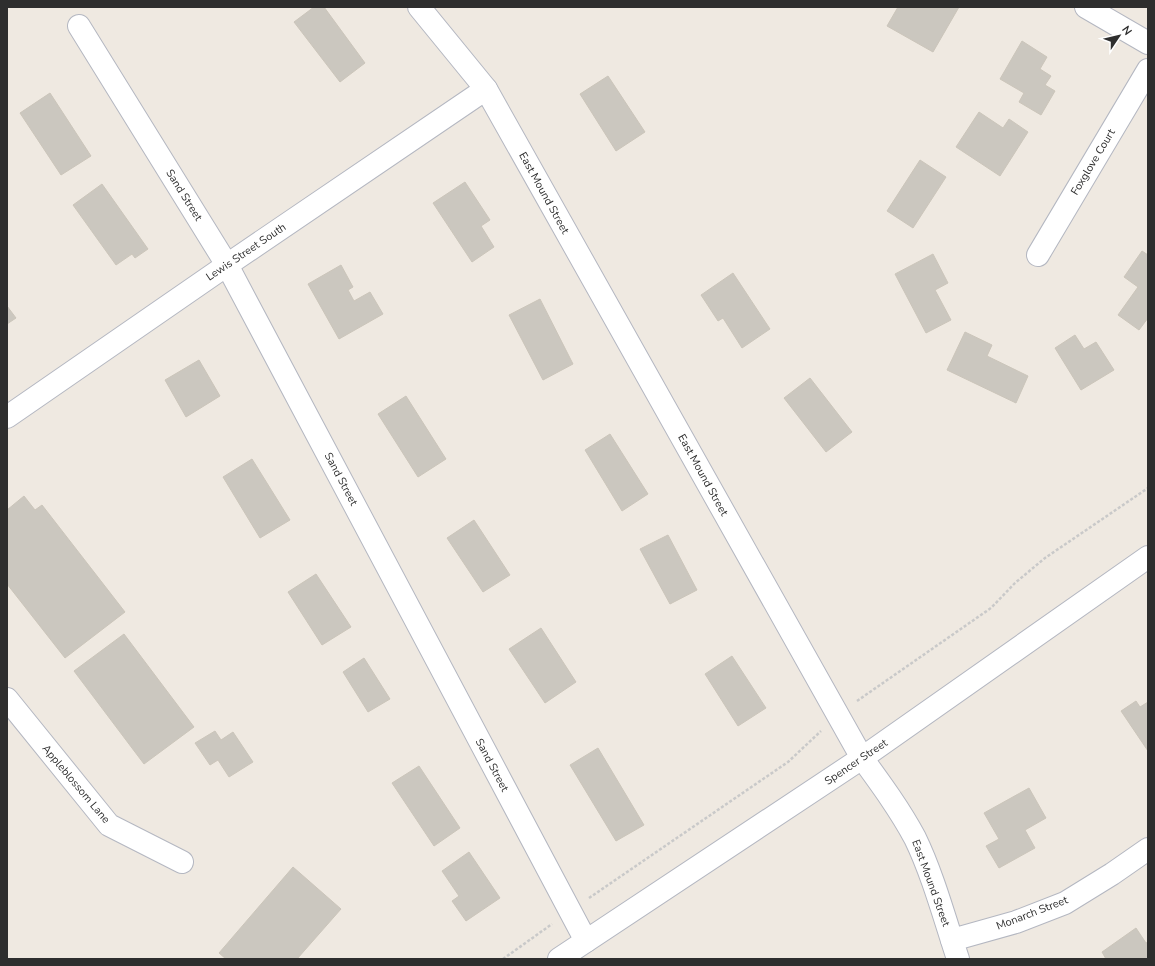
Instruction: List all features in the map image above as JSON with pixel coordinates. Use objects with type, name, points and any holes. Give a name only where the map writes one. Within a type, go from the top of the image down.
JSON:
[{"type":"street","name":"East Mound Street","points":[[419,7],[486,89],[862,758],[892,800],[915,838],[955,949]]},
{"type":"street","points":[[1086,7],[1148,43]]},
{"type":"street","name":"Sand Street","points":[[79,26],[227,264],[586,941]]},
{"type":"street","name":"Foxglove Court","points":[[1038,255],[1148,70]]},
{"type":"street","name":"Lewis Street South","points":[[7,417],[227,264],[486,89]]},
{"type":"street","name":"Spencer Street","points":[[559,959],[862,758],[1148,557]]},
{"type":"street","name":"Appleblossom Lane","points":[[7,699],[109,825],[182,862]]},
{"type":"street","name":"Monarch Street","points":[[955,949],[1016,922],[1065,903],[1112,874],[1148,849]]},
{"type":"building","points":[[314,7],[324,7],[365,63],[340,82],[294,22]]},
{"type":"building","points":[[898,7],[959,7],[933,52],[887,26]]},
{"type":"building","points":[[1022,41],[1047,57],[1040,69],[1051,76],[1045,85],[1055,91],[1041,115],[1019,102],[1024,93],[1000,79]]},
{"type":"building","points":[[608,76],[645,132],[616,151],[580,94]]},
{"type":"building","points":[[50,93],[91,156],[61,175],[20,113]]},
{"type":"building","points":[[979,112],[1003,128],[1009,119],[1028,132],[1000,176],[956,147]]},
{"type":"building","points":[[920,160],[946,177],[913,228],[887,211]]},
{"type":"building","points":[[465,182],[490,220],[481,226],[494,247],[472,262],[433,203]]},
{"type":"building","points":[[102,184],[148,249],[135,258],[132,254],[116,265],[73,205]]},
{"type":"building","points":[[1142,251],[1148,255],[1148,318],[1139,330],[1118,315],[1138,287],[1124,277]]},
{"type":"building","points":[[933,254],[948,283],[935,290],[951,320],[926,333],[895,274]]},
{"type":"building","points":[[341,265],[353,287],[348,290],[354,301],[370,292],[383,314],[339,339],[308,284]]},
{"type":"building","points":[[733,273],[770,329],[742,348],[723,318],[718,321],[701,295]]},
{"type":"building","points":[[540,299],[573,364],[543,380],[509,315]]},
{"type":"building","points":[[7,306],[16,318],[7,324]]},
{"type":"building","points":[[965,332],[992,345],[987,356],[1028,376],[1016,403],[947,370]]},
{"type":"building","points":[[1075,335],[1084,349],[1096,342],[1114,370],[1081,390],[1055,348]]},
{"type":"building","points":[[199,360],[220,396],[186,417],[165,380]]},
{"type":"building","points":[[810,378],[852,432],[826,452],[784,398]]},
{"type":"building","points":[[406,396],[446,459],[418,477],[378,414]]},
{"type":"building","points":[[610,434],[648,494],[622,511],[585,450]]},
{"type":"building","points":[[252,459],[290,520],[260,538],[223,477]]},
{"type":"building","points":[[24,496],[35,510],[42,505],[125,612],[65,658],[7,584],[7,510]]},
{"type":"building","points":[[474,520],[510,575],[483,592],[447,538]]},
{"type":"building","points":[[668,535],[697,590],[670,604],[640,549]]},
{"type":"building","points":[[316,574],[351,627],[322,645],[288,592]]},
{"type":"building","points":[[541,628],[576,682],[545,703],[509,649]]},
{"type":"building","points":[[124,634],[194,727],[144,764],[74,671]]},
{"type":"building","points":[[732,656],[766,708],[738,726],[705,674]]},
{"type":"building","points":[[364,658],[390,699],[368,712],[343,672]]},
{"type":"building","points":[[1136,701],[1140,707],[1148,702],[1148,751],[1121,711]]},
{"type":"building","points":[[215,731],[221,740],[233,732],[253,762],[229,777],[218,760],[210,765],[195,743]]},
{"type":"building","points":[[598,748],[644,825],[616,841],[570,765]]},
{"type":"building","points":[[419,766],[460,828],[434,846],[392,783]]},
{"type":"building","points":[[1029,788],[1046,818],[1025,830],[1035,848],[999,868],[986,846],[999,839],[984,813]]},
{"type":"building","points":[[469,852],[500,898],[466,921],[452,901],[459,896],[442,871]]},
{"type":"building","points":[[293,867],[341,909],[297,959],[226,959],[219,953]]},
{"type":"building","points":[[1136,928],[1146,943],[1148,942],[1148,959],[1106,959],[1102,952]]}]
